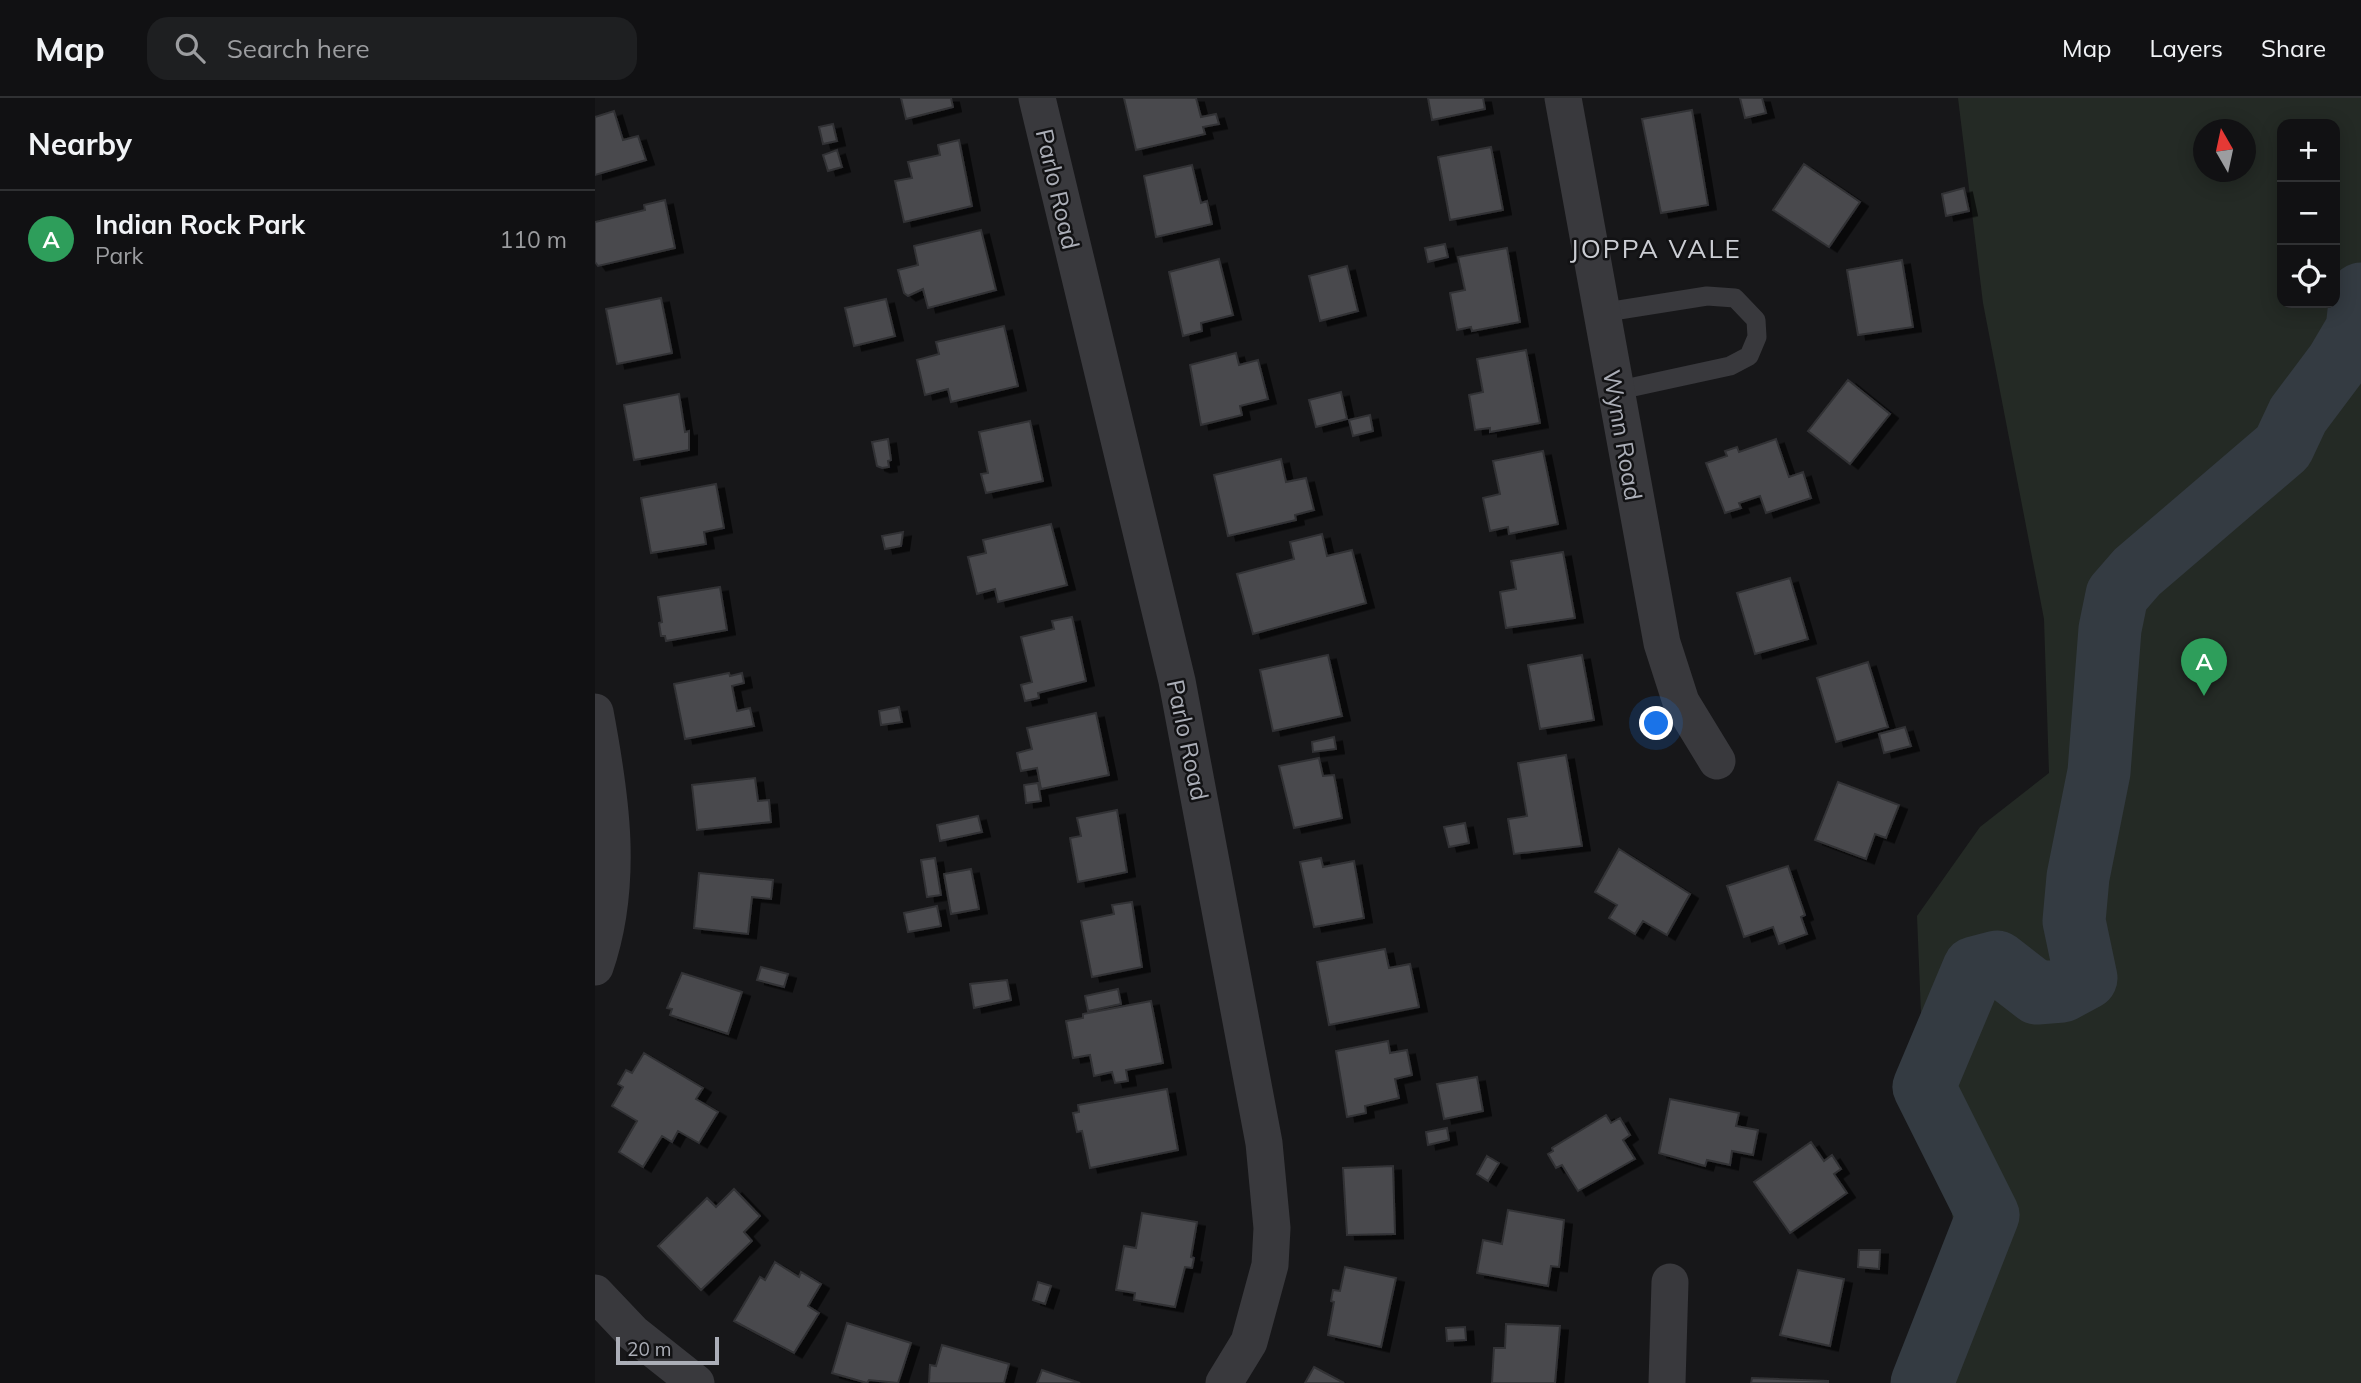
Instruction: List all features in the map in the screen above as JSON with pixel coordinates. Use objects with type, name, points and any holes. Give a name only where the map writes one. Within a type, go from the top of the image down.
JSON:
[{"type":"street","name":"Parlo Road","points":[[1037,98],[1177,681],[1264,1143],[1272,1228],[1270,1265],[1249,1342],[1224,1383]]},
{"type":"street","name":"Wynn Road","points":[[1563,98],[1662,643],[1681,702],[1717,761]]},
{"type":"street","points":[[595,712],[607,775],[613,839],[606,933],[595,967]]},
{"type":"street","points":[[1667,1383],[1669,1282]]},
{"type":"street","points":[[595,1293],[633,1333],[696,1383]]},
{"type":"lane","points":[[1601,313],[1707,296],[1735,298],[1756,320],[1757,337],[1749,356],[1730,366],[1615,391]]},
{"type":"shaded area","points":[[1958,98],[2361,98],[2361,1383],[1933,1383],[1959,1255],[1922,1038],[1917,916],[1980,827],[2049,773],[2044,619],[1983,303]]},
{"type":"building","points":[[901,98],[951,98],[953,107],[906,119]]},
{"type":"building","points":[[1124,98],[1196,98],[1201,117],[1216,114],[1219,124],[1203,127],[1205,134],[1136,150]]},
{"type":"building","points":[[1428,98],[1483,98],[1485,109],[1432,120]]},
{"type":"building","points":[[1740,98],[1762,98],[1766,113],[1745,118]]},
{"type":"building","points":[[1692,110],[1708,205],[1661,213],[1642,119]]},
{"type":"building","points":[[614,111],[623,140],[638,136],[646,160],[595,175],[595,117]]},
{"type":"building","points":[[833,124],[837,141],[823,144],[819,127]]},
{"type":"building","points":[[959,140],[972,206],[904,222],[895,181],[912,178],[908,162],[940,155],[938,145]]},
{"type":"building","points":[[1491,147],[1503,210],[1450,220],[1438,157]]},
{"type":"building","points":[[837,150],[842,167],[828,171],[823,155]]},
{"type":"building","points":[[1804,164],[1860,202],[1829,247],[1773,210]]},
{"type":"building","points":[[1192,165],[1201,203],[1207,201],[1212,224],[1156,237],[1144,176]]},
{"type":"building","points":[[1964,188],[1969,211],[1946,216],[1942,194]]},
{"type":"building","points":[[665,200],[675,248],[598,266],[595,262],[595,222],[645,210],[644,205]]},
{"type":"building","points":[[981,230],[996,290],[928,308],[923,289],[908,296],[904,293],[898,270],[918,265],[914,246]]},
{"type":"building","points":[[1445,244],[1448,257],[1428,262],[1425,248]]},
{"type":"building","points":[[1507,248],[1520,322],[1472,331],[1471,327],[1457,330],[1450,293],[1465,290],[1458,257]]},
{"type":"building","points":[[1219,259],[1233,315],[1201,323],[1202,331],[1183,336],[1169,272]]},
{"type":"building","points":[[1902,260],[1913,327],[1858,335],[1847,270]]},
{"type":"building","points":[[1347,266],[1358,311],[1320,321],[1309,276]]},
{"type":"building","points":[[661,298],[672,353],[617,364],[606,309]]},
{"type":"building","points":[[886,299],[895,336],[854,346],[845,308]]},
{"type":"building","points":[[1004,326],[1018,386],[951,402],[948,389],[925,395],[917,360],[939,354],[936,342]]},
{"type":"building","points":[[1526,350],[1540,423],[1490,432],[1490,428],[1475,430],[1469,395],[1483,392],[1477,359]]},
{"type":"building","points":[[1236,353],[1239,365],[1258,360],[1268,399],[1240,406],[1242,415],[1201,425],[1190,365]]},
{"type":"building","points":[[1848,380],[1890,414],[1850,464],[1808,431]]},
{"type":"building","points":[[1341,392],[1347,419],[1316,427],[1309,400]]},
{"type":"building","points":[[679,394],[685,432],[689,431],[689,450],[634,460],[624,405]]},
{"type":"building","points":[[1370,415],[1373,431],[1353,436],[1349,420]]},
{"type":"building","points":[[1030,421],[1043,481],[986,493],[981,474],[988,473],[979,432]]},
{"type":"building","points":[[888,439],[891,460],[888,461],[889,467],[882,468],[877,466],[872,442]]},
{"type":"building","points":[[1776,439],[1789,477],[1803,472],[1811,498],[1766,513],[1760,496],[1739,503],[1741,508],[1725,513],[1706,463],[1727,456],[1725,451],[1737,447],[1739,452]]},
{"type":"building","points":[[1543,451],[1558,524],[1509,534],[1508,527],[1490,531],[1483,498],[1500,494],[1493,461]]},
{"type":"building","points":[[1281,459],[1286,482],[1306,478],[1314,510],[1295,515],[1296,520],[1228,536],[1214,475]]},
{"type":"building","points":[[716,484],[724,528],[704,532],[706,544],[651,553],[641,498]]},
{"type":"building","points":[[1051,524],[1067,585],[998,602],[995,589],[977,594],[968,557],[986,553],[983,540]]},
{"type":"building","points":[[903,532],[901,546],[885,549],[882,536]]},
{"type":"building","points":[[1322,534],[1327,556],[1352,550],[1366,603],[1253,634],[1237,574],[1294,559],[1290,542]]},
{"type":"building","points":[[1563,552],[1575,618],[1506,628],[1500,592],[1516,589],[1511,561]]},
{"type":"building","points":[[1790,578],[1808,639],[1755,654],[1737,593]]},
{"type":"building","points":[[720,587],[727,630],[666,641],[665,636],[661,636],[658,597]]},
{"type":"building","points":[[1072,617],[1086,681],[1038,693],[1039,698],[1025,701],[1021,685],[1032,682],[1021,637],[1054,629],[1052,621]]},
{"type":"building","points":[[1328,655],[1342,716],[1273,731],[1260,670]]},
{"type":"building","points":[[1582,655],[1594,720],[1540,729],[1528,665]]},
{"type":"building","points":[[1868,662],[1888,727],[1836,742],[1817,678]]},
{"type":"building","points":[[729,673],[730,676],[742,673],[744,683],[732,686],[737,711],[750,708],[754,726],[685,739],[674,684]]},
{"type":"building","points":[[899,707],[902,722],[881,725],[879,711]]},
{"type":"building","points":[[1096,713],[1109,775],[1041,789],[1037,768],[1021,771],[1017,753],[1032,749],[1027,728]]},
{"type":"building","points":[[1905,727],[1911,746],[1884,753],[1879,734]]},
{"type":"building","points":[[1334,737],[1336,749],[1313,752],[1312,742]]},
{"type":"building","points":[[1566,755],[1582,846],[1514,854],[1508,819],[1527,816],[1518,763]]},
{"type":"building","points":[[1319,758],[1323,776],[1334,775],[1342,818],[1294,828],[1279,766]]},
{"type":"building","points":[[755,778],[758,801],[769,800],[771,822],[697,830],[692,785]]},
{"type":"building","points":[[1838,782],[1899,805],[1886,838],[1875,834],[1866,859],[1815,840]]},
{"type":"building","points":[[1038,783],[1041,801],[1026,803],[1024,785]]},
{"type":"building","points":[[1117,810],[1127,872],[1078,882],[1070,838],[1081,836],[1077,818]]},
{"type":"building","points":[[978,816],[982,832],[940,841],[937,825]]},
{"type":"building","points":[[1465,823],[1469,843],[1449,847],[1444,827]]},
{"type":"building","points":[[1619,849],[1690,894],[1667,935],[1643,921],[1635,934],[1609,918],[1617,905],[1595,892]]},
{"type":"building","points":[[935,858],[941,895],[927,897],[921,860]]},
{"type":"building","points":[[1321,858],[1323,867],[1354,861],[1364,918],[1314,927],[1300,862]]},
{"type":"building","points":[[1788,866],[1805,915],[1801,917],[1807,934],[1779,944],[1773,927],[1744,937],[1727,886]]},
{"type":"building","points":[[971,869],[979,909],[951,914],[944,874]]},
{"type":"building","points":[[699,873],[773,880],[771,899],[752,897],[748,934],[694,928]]},
{"type":"building","points":[[1132,902],[1142,967],[1092,977],[1081,921],[1114,914],[1112,905]]},
{"type":"building","points":[[937,906],[941,926],[908,932],[904,913]]},
{"type":"building","points":[[1385,949],[1389,968],[1410,964],[1419,1007],[1329,1025],[1317,962]]},
{"type":"building","points":[[761,967],[788,974],[784,987],[757,980]]},
{"type":"building","points":[[682,973],[742,992],[728,1034],[670,1015],[672,1009],[667,1008]]},
{"type":"building","points":[[1007,980],[1011,1000],[974,1008],[970,984]]},
{"type":"building","points":[[1118,989],[1121,1004],[1088,1011],[1085,996]]},
{"type":"building","points":[[1151,1001],[1163,1063],[1126,1070],[1128,1081],[1115,1083],[1112,1072],[1094,1076],[1090,1055],[1073,1058],[1066,1021],[1083,1018],[1083,1014]]},
{"type":"building","points":[[1388,1041],[1390,1053],[1407,1050],[1412,1075],[1395,1079],[1399,1098],[1365,1106],[1366,1113],[1347,1117],[1336,1051]]},
{"type":"building","points":[[644,1053],[703,1088],[696,1099],[718,1112],[699,1143],[678,1131],[672,1142],[662,1136],[643,1167],[619,1152],[637,1121],[612,1106],[623,1087],[618,1084],[626,1070],[632,1073]]},
{"type":"building","points":[[1477,1077],[1483,1111],[1444,1119],[1437,1084]]},
{"type":"building","points":[[1167,1089],[1178,1150],[1090,1168],[1082,1131],[1077,1132],[1073,1113],[1079,1112],[1078,1105]]},
{"type":"building","points":[[1670,1099],[1739,1113],[1736,1126],[1758,1130],[1753,1155],[1732,1151],[1730,1165],[1707,1160],[1705,1166],[1659,1153]]},
{"type":"building","points":[[1606,1115],[1611,1123],[1620,1118],[1630,1135],[1623,1140],[1635,1159],[1578,1191],[1562,1165],[1556,1168],[1548,1154],[1553,1151],[1552,1148]]},
{"type":"building","points":[[1447,1128],[1449,1140],[1428,1145],[1426,1132]]},
{"type":"building","points":[[1811,1142],[1824,1161],[1832,1155],[1841,1169],[1834,1174],[1847,1193],[1790,1233],[1754,1182]]},
{"type":"building","points":[[1487,1156],[1499,1163],[1488,1181],[1477,1174]]},
{"type":"building","points":[[1393,1166],[1395,1234],[1347,1235],[1343,1168]]},
{"type":"building","points":[[734,1189],[760,1216],[744,1232],[752,1241],[701,1290],[658,1246],[707,1198],[716,1207]]},
{"type":"building","points":[[1508,1210],[1564,1220],[1559,1267],[1551,1266],[1548,1286],[1477,1273],[1483,1240],[1502,1244]]},
{"type":"building","points":[[1142,1213],[1197,1222],[1191,1257],[1194,1258],[1192,1268],[1185,1267],[1175,1307],[1134,1300],[1135,1293],[1116,1290],[1124,1246],[1136,1248]]},
{"type":"building","points":[[1859,1250],[1880,1250],[1879,1269],[1858,1267]]},
{"type":"building","points":[[775,1262],[799,1277],[801,1272],[821,1284],[808,1306],[819,1313],[794,1353],[734,1321],[760,1277],[765,1280]]},
{"type":"building","points":[[1345,1267],[1396,1278],[1381,1347],[1328,1335],[1334,1302],[1331,1301],[1333,1290],[1340,1291]]},
{"type":"building","points":[[1798,1270],[1844,1279],[1830,1346],[1780,1335]]},
{"type":"building","points":[[1038,1282],[1051,1286],[1045,1304],[1033,1300]]},
{"type":"building","points":[[847,1323],[911,1343],[898,1383],[869,1380],[867,1383],[832,1373]]},
{"type":"building","points":[[1506,1324],[1560,1326],[1555,1383],[1492,1383],[1494,1348],[1505,1348]]},
{"type":"building","points":[[1465,1327],[1466,1340],[1447,1341],[1446,1328]]},
{"type":"building","points":[[942,1345],[1009,1364],[1004,1383],[929,1383],[930,1365],[936,1366]]},
{"type":"building","points":[[1314,1367],[1344,1383],[1305,1383]]},
{"type":"building","points":[[1042,1370],[1080,1383],[1037,1383]]},
{"type":"building","points":[[1752,1378],[1828,1381],[1828,1383],[1751,1383]]},
{"type":"waterway","points":[[1922,1383],[1988,1215],[1924,1087],[1974,968],[1997,962],[2037,993],[2062,991],[2086,978],[2074,921],[2078,877],[2099,772],[2110,629],[2117,595],[2137,572],[2283,447],[2298,415],[2337,363],[2357,329],[2361,294]]},
{"type":"place","name":"Indian Rock Park","points":[[2204,696]]},
{"type":"district","name":"JOPPA VALE","points":[[1656,248]]}]
